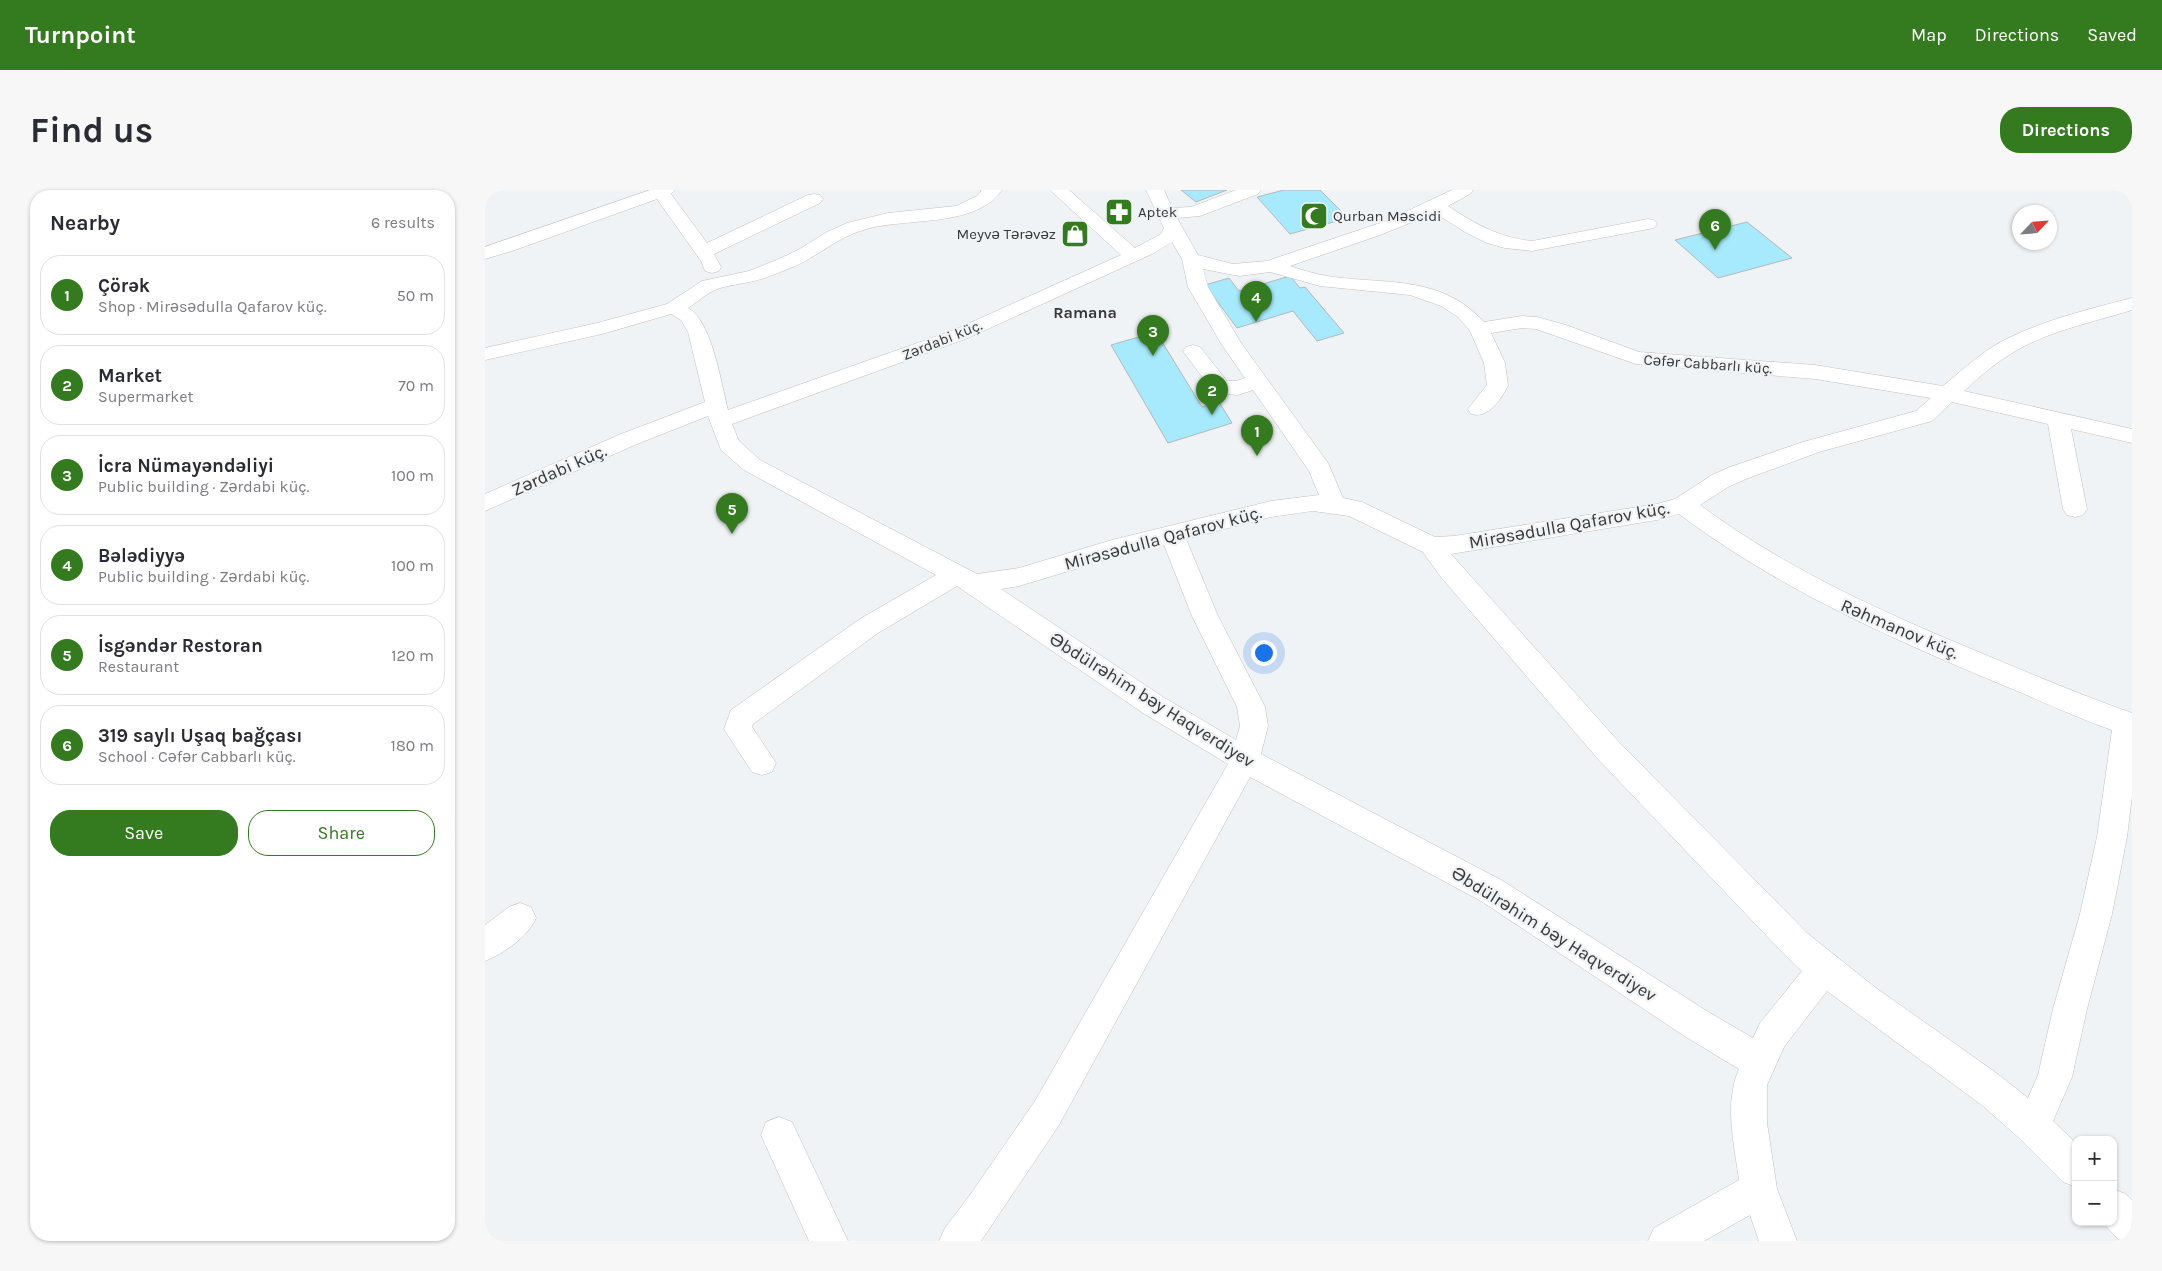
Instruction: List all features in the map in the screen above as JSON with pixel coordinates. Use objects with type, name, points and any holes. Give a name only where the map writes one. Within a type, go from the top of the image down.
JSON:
[{"type":"street","points":[[1059,190],[1133,256]]},
{"type":"street","points":[[1155,190],[1169,221],[1191,259],[1199,287],[1232,345],[1320,469],[1334,505]]},
{"type":"street","points":[[1169,221],[1252,190]]},
{"type":"street","points":[[1191,259],[1221,268],[1241,270],[1271,266],[1356,238],[1437,206],[1464,190]]},
{"type":"street","points":[[485,253],[662,191],[710,262],[713,271],[709,285]]},
{"type":"street","points":[[485,354],[602,328],[675,308],[709,285],[754,275],[786,263],[805,254],[833,236],[853,227],[888,218],[960,211],[983,200],[989,191]]},
{"type":"street","points":[[703,252],[815,200]]},
{"type":"street","points":[[1437,206],[1468,227],[1497,242],[1513,246],[1532,246],[1648,224]]},
{"type":"street","name":"Zərdabi küç.","points":[[485,503],[629,439],[718,413],[961,334],[1158,243],[1167,237],[1169,221]]},
{"type":"street","points":[[1271,266],[1327,282],[1414,290],[1445,299],[1463,309],[1479,329],[1498,370],[1499,386],[1479,408]]},
{"type":"street","name":"Mirəsədulla Qafarov küç.","points":[[965,579],[1019,577],[1113,549],[1271,509],[1313,504],[1353,508],[1432,546],[1454,545],[1637,516],[1683,504],[1719,481],[1811,447],[1924,416],[1935,409],[1948,394],[1987,360],[2010,346],[2053,328],[2132,304]]},
{"type":"street","name":"Əbdülrəhim bəy Haqverdiyev","points":[[675,308],[689,316],[698,332],[718,413],[729,444],[753,465],[965,579],[1153,705],[1245,760],[1492,891],[1698,1025],[1759,1061]]},
{"type":"street","name":"Cəfər Cabbarlı küç.","points":[[1479,329],[1522,322],[1537,323],[1636,358],[1815,372],[1948,394],[2132,436]]},
{"type":"street","points":[[1193,351],[1221,388],[1238,388],[1256,381]]},
{"type":"street","points":[[2058,420],[2075,509]]},
{"type":"street","name":"Rəhmanov küç.","points":[[1683,504],[1719,532],[1830,599],[1877,621],[2130,724]]},
{"type":"street","points":[[958,1241],[983,1208],[1047,1113],[1245,760],[1254,726],[1251,708],[1205,616],[1172,534]]},
{"type":"street","points":[[1432,546],[1449,569],[1608,750],[1797,944],[1824,970],[1985,1085],[2033,1126],[2072,1165]]},
{"type":"street","points":[[762,763],[739,729],[741,718],[869,626],[965,579]]},
{"type":"street","points":[[2033,1126],[2055,1077],[2070,1009],[2096,914],[2112,837],[2130,724]]},
{"type":"street","points":[[485,945],[519,918]]},
{"type":"street","points":[[1778,1241],[1759,1189],[1749,1123],[1750,1084],[1772,1035],[1824,970]]},
{"type":"street","points":[[779,1135],[829,1241]]},
{"type":"street","points":[[1667,1241],[1759,1189]]},
{"type":"street","points":[[2117,1212],[2132,1226]]},
{"type":"building","points":[[1181,190],[1227,190],[1196,202]]},
{"type":"building","points":[[1284,190],[1320,190],[1348,218],[1290,234],[1257,197]]},
{"type":"building","points":[[1747,222],[1792,258],[1718,278],[1675,240]]},
{"type":"building","points":[[1290,276],[1300,288],[1305,287],[1344,333],[1317,341],[1293,311],[1237,328],[1205,285],[1229,278],[1239,291]]},
{"type":"building","points":[[1156,332],[1202,407],[1219,402],[1232,423],[1168,443],[1111,345]]},
{"type":"place","name":"Aptek","points":[[1119,212]]},
{"type":"place","name":"Qurban Məscidi","points":[[1314,216]]},
{"type":"place","name":"Meyvə Tərəvəz","points":[[1075,234]]},
{"type":"place","name":"319 saylı Uşaq bağçası","points":[[1715,250]]},
{"type":"place","name":"Bələdiyyə","points":[[1256,322]]},
{"type":"place","name":"İcra Nümayəndəliyi","points":[[1153,356]]},
{"type":"place","name":"Market","points":[[1212,415]]},
{"type":"place","name":"Çörək","points":[[1257,456]]},
{"type":"place","name":"İsgəndər Restoran","points":[[732,534]]},
{"type":"district","name":"Ramana","points":[[1085,312]]}]
